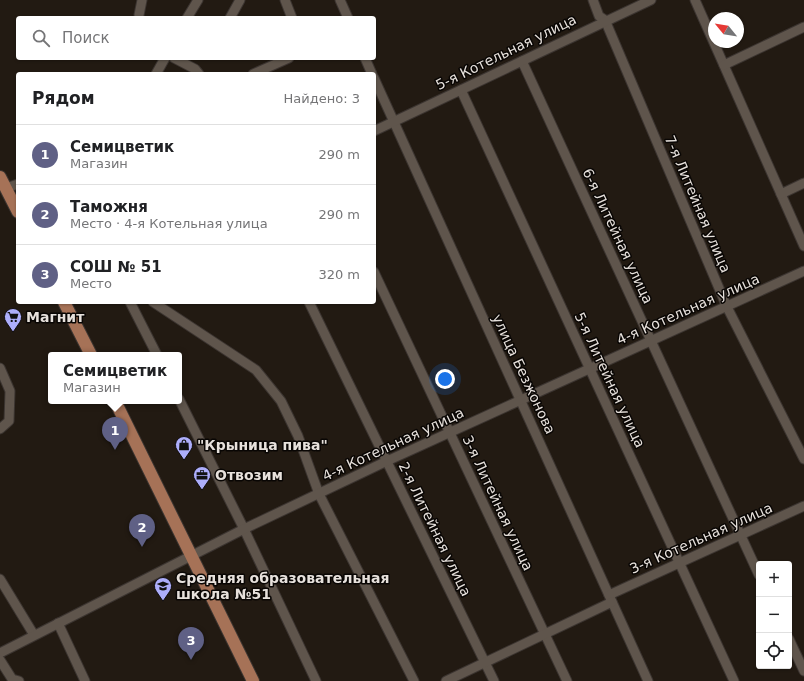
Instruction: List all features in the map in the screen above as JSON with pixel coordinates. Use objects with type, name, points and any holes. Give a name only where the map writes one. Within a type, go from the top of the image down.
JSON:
[{"type":"main road","points":[[0,177],[16,208]]},
{"type":"main road","points":[[65,304],[89,352]]},
{"type":"main road","points":[[116,404],[155,481],[190,557],[253,681]]},
{"type":"street","points":[[139,16],[142,0]]},
{"type":"street","points":[[189,16],[198,0]]},
{"type":"street","points":[[231,16],[240,0]]},
{"type":"street","points":[[285,0],[291,16]]},
{"type":"street","points":[[340,0],[347,16]]},
{"type":"street","name":"7-я Литейная улица","points":[[593,0],[600,16],[605,20],[727,307],[804,459]]},
{"type":"street","name":"5-я Котельная улица","points":[[376,130],[605,20],[651,0]]},
{"type":"street","points":[[695,0],[804,246]]},
{"type":"street","points":[[724,65],[804,27]]},
{"type":"street","points":[[157,72],[164,60]]},
{"type":"street","points":[[178,60],[197,72]]},
{"type":"street","points":[[258,72],[284,60]]},
{"type":"street","points":[[366,60],[371,72]]},
{"type":"street","name":"6-я Литейная улица","points":[[522,61],[756,569]]},
{"type":"street","name":"улица Безжонова","points":[[376,83],[648,681]]},
{"type":"street","name":"5-я Литейная улица","points":[[461,90],[734,681]]},
{"type":"street","points":[[781,194],[804,183]]},
{"type":"street","points":[[6,188],[16,185]]},
{"type":"street","name":"4-я Котельная улица","points":[[0,653],[244,529],[387,461],[804,271]]},
{"type":"street","name":"3-я Литейная улица","points":[[376,276],[567,681]]},
{"type":"street","points":[[131,304],[155,352]]},
{"type":"street","points":[[156,304],[256,370],[281,401],[298,436],[319,494],[414,681]]},
{"type":"street","name":"2-я Литейная улица","points":[[311,304],[494,681]]},
{"type":"street","points":[[0,368],[10,391],[9,421],[0,429]]},
{"type":"street","points":[[182,404],[244,529],[316,681]]},
{"type":"street","name":"3-я Котельная улица","points":[[446,681],[545,635],[680,563],[804,506]]},
{"type":"street","points":[[0,579],[34,635]]},
{"type":"street","points":[[58,623],[85,681]]},
{"type":"street","points":[[792,645],[804,671]]},
{"type":"street","points":[[0,660],[12,679],[19,681]]},
{"type":"place","name":"Магнит","points":[[13,332]]},
{"type":"place","name":"Семицветик","points":[[115,450]]},
{"type":"place","name":"\"Крыница пива\"","points":[[184,460]]},
{"type":"place","name":"Отвозим","points":[[202,490]]},
{"type":"place","name":"Таможня","points":[[142,547]]},
{"type":"place","name":"Средняя образовательная школа №51","points":[[163,601]]},
{"type":"place","name":"СОШ № 51","points":[[191,660]]}]
